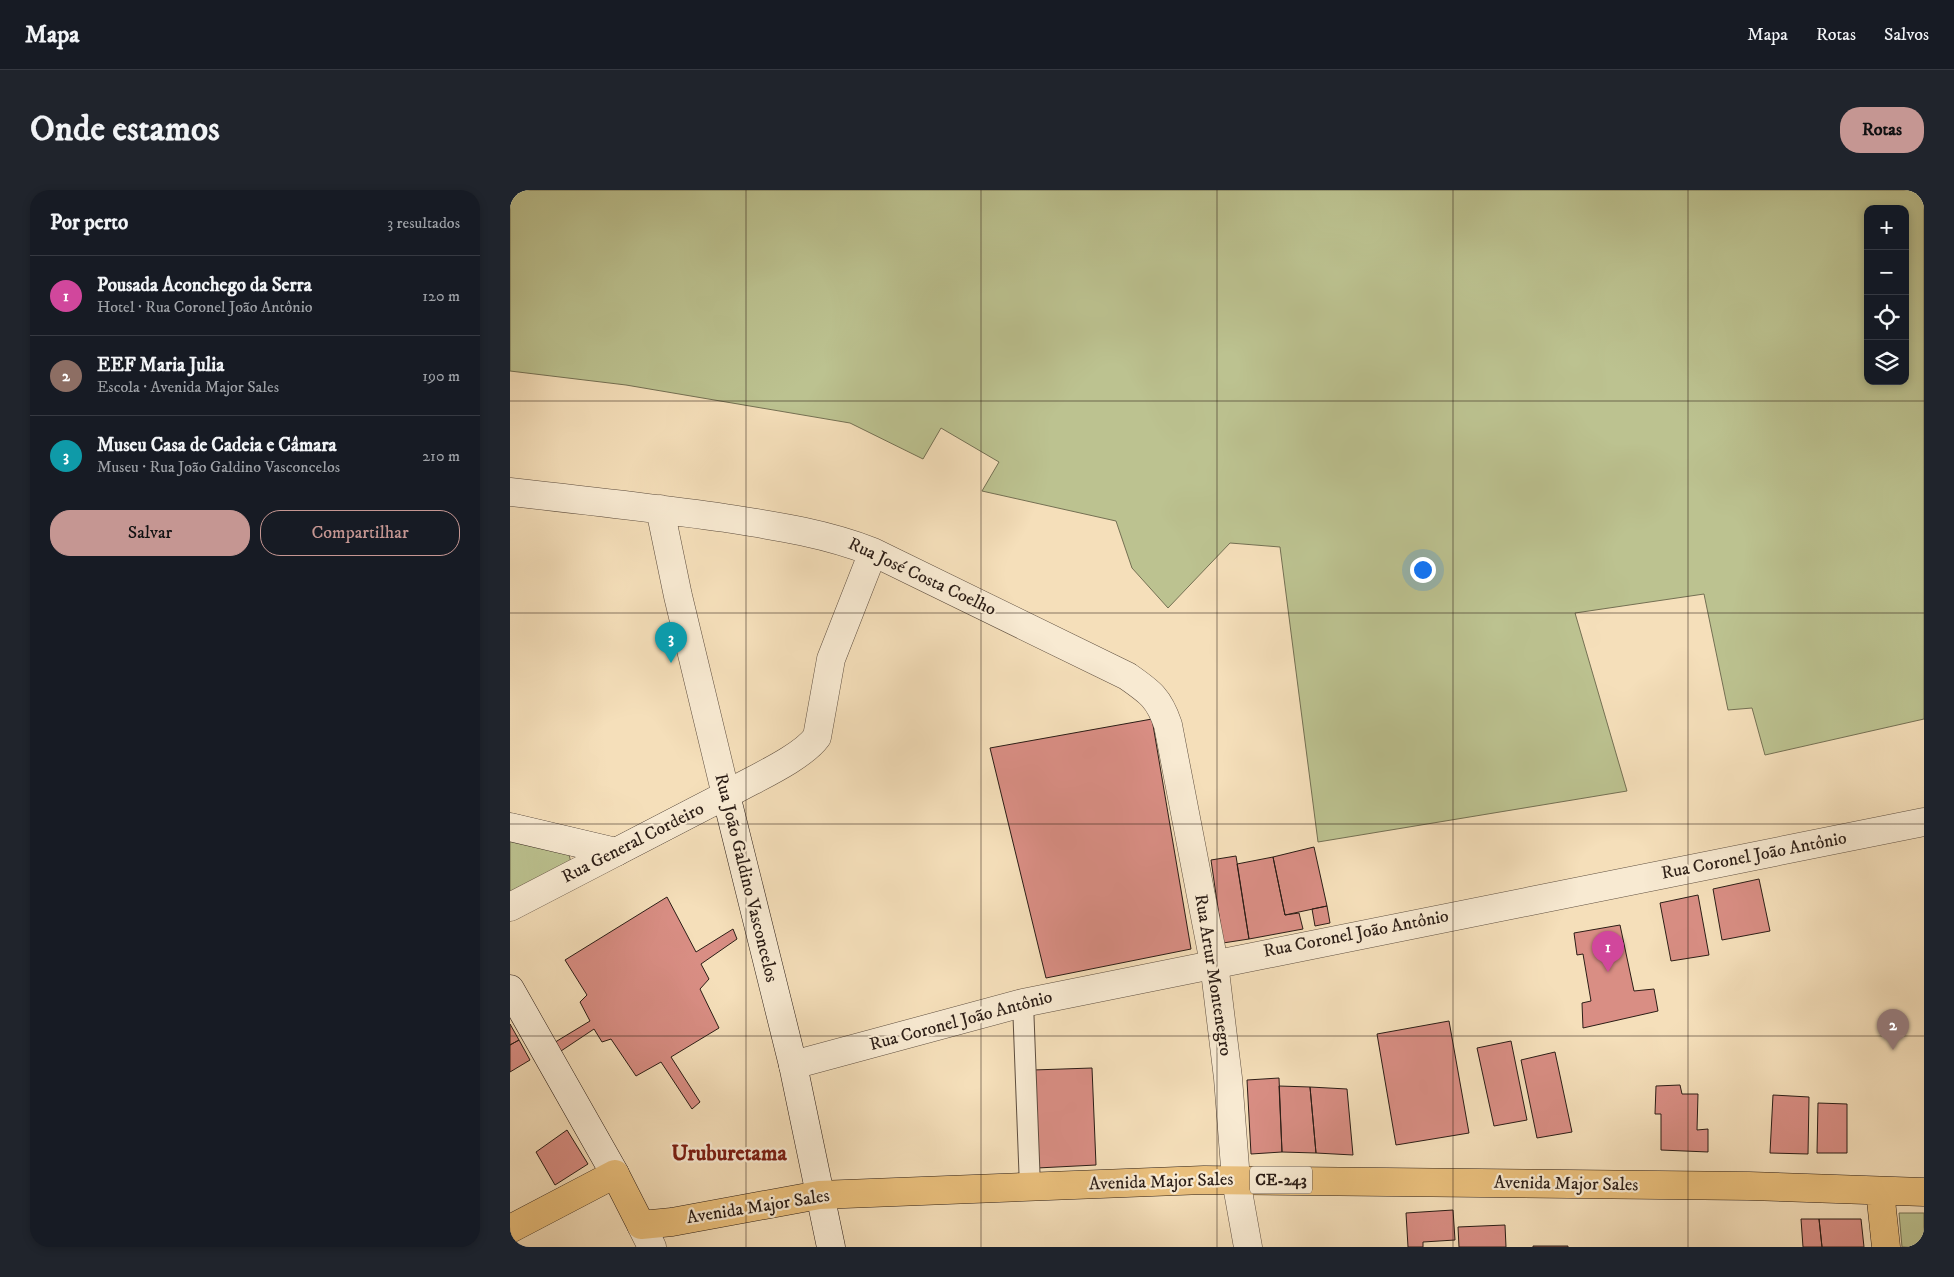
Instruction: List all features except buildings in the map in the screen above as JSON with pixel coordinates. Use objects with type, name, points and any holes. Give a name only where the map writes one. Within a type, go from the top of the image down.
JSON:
[{"type":"main road","points":[[510,1229],[615,1174]]},
{"type":"main road","name":"CE-243","points":[[615,1174],[642,1240]]},
{"type":"main road","name":"Avenida Major Sales","points":[[642,1240],[819,1195],[1030,1187],[1236,1180],[1749,1186],[1924,1192]]},
{"type":"main road","points":[[1880,1191],[1886,1247]]},
{"type":"street","name":"Rua José Costa Coelho","points":[[510,492],[660,509],[806,530],[840,539],[873,552],[1127,676],[1146,690],[1161,705]]},
{"type":"street","name":"Rua João Galdino Vasconcelos","points":[[660,509],[678,596],[793,1065],[831,1247]]},
{"type":"street","name":"Rua General Cordeiro","points":[[510,907],[726,795],[811,746],[818,736],[832,659],[873,552]]},
{"type":"street","name":"Rua Artur Montenegro","points":[[1161,705],[1168,725],[1214,963],[1228,1078],[1236,1180],[1248,1247]]},
{"type":"street","name":"Rua Coronel João Antônio","points":[[793,1065],[1023,1003],[1214,963],[1924,825]]},
{"type":"street","points":[[510,827],[616,852]]},
{"type":"street","points":[[510,989],[615,1174]]},
{"type":"street","points":[[1023,1003],[1030,1187]]},
{"type":"green space","points":[[510,190],[1924,190],[1924,719],[1765,755],[1752,708],[1728,710],[1704,594],[1575,613],[1627,791],[1318,842],[1280,547],[1230,543],[1168,608],[1132,568],[1116,521],[982,491],[999,462],[941,428],[923,459],[850,423],[626,385],[510,371]]},
{"type":"green space","points":[[510,833],[568,850],[571,863],[510,894]]},
{"type":"green space","points":[[1899,1213],[1924,1213],[1924,1247],[1902,1247]]},
{"type":"place","name":"Museu Casa de Cadeia e Câmara","points":[[671,663]]},
{"type":"place","name":"Pousada Aconchego da Serra","points":[[1608,972]]},
{"type":"place","name":"EEF Maria Julia","points":[[1893,1050]]},
{"type":"district","name":"Uruburetama","points":[[729,1153]]}]
